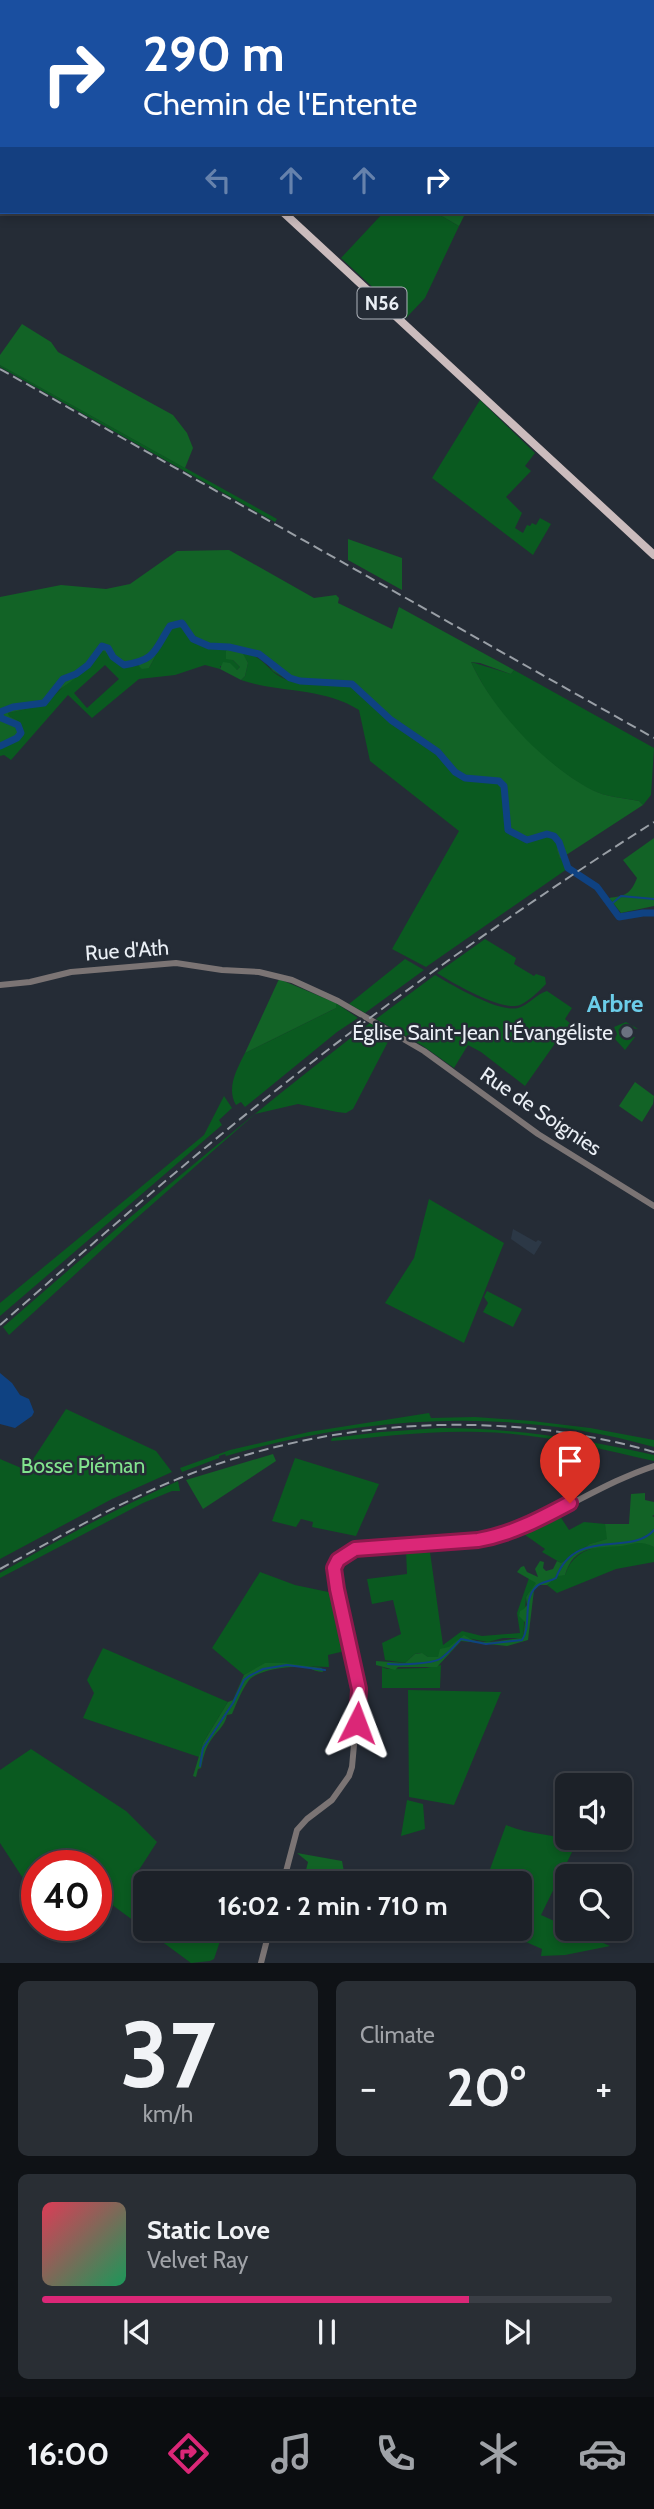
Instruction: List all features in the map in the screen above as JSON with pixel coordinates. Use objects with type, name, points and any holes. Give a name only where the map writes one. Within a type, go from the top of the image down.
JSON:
[{"type":"main road","name":"N56","points":[[285,214],[654,555]]},
{"type":"street","name":"Rue d'Ath","points":[[0,985],[30,982],[71,972],[176,963],[258,972]]},
{"type":"street","name":"Rue de Soignies","points":[[258,972],[315,989],[391,1031],[424,1051],[538,1134],[654,1206]]},
{"type":"street","points":[[286,1871],[297,1830],[332,1800],[346,1781],[352,1767],[359,1689],[337,1589],[334,1568],[338,1560],[355,1549],[478,1540],[498,1536],[525,1526],[613,1482],[654,1466]]},
{"type":"street","points":[[261,1963],[267,1941]]},
{"type":"shaded area","points":[[513,1229],[536,1242],[542,1242],[534,1255],[511,1239]]},
{"type":"green space","points":[[382,214],[438,214],[459,226],[425,298],[406,318],[341,258]]},
{"type":"green space","points":[[438,214],[465,214],[459,226]]},
{"type":"green space","points":[[22,324],[51,342],[58,352],[173,415],[187,433],[193,448],[185,468],[0,365],[0,355]]},
{"type":"green space","points":[[0,365],[277,519],[275,522]]},
{"type":"green space","points":[[480,400],[535,453],[525,466],[531,471],[506,497],[522,513],[515,528],[523,533],[527,525],[536,525],[540,518],[551,524],[533,555],[432,478]]},
{"type":"green space","points":[[348,539],[402,558],[402,590],[348,560]]},
{"type":"green space","points":[[229,550],[314,598],[336,595],[339,598],[338,603],[392,629],[399,607],[514,670],[511,674],[471,662],[492,699],[506,717],[557,767],[597,792],[639,801],[643,805],[560,859],[558,842],[554,836],[547,834],[534,841],[513,835],[508,824],[504,786],[499,781],[465,778],[455,772],[438,752],[391,720],[353,684],[286,679],[273,671],[259,654],[240,648],[248,663],[245,676],[241,680],[220,669],[223,662],[230,663],[237,670],[240,667],[233,660],[226,659],[226,651],[230,646],[210,645],[175,627],[166,636],[149,668],[122,665],[101,651],[89,668],[44,705],[8,713],[20,722],[23,729],[17,739],[0,747],[0,597],[61,585],[106,589],[130,584],[177,551]]},
{"type":"green space","points":[[175,627],[210,645],[230,645],[233,660],[240,667],[237,670],[205,665],[175,675],[139,679],[92,718],[68,695],[11,760],[4,755],[0,756],[0,747],[17,739],[20,722],[8,713],[44,705],[101,651],[121,665],[149,668],[166,636]],"holes":[[[105,665],[119,679],[87,708],[74,693]]]},
{"type":"green space","points":[[244,652],[257,657],[285,679],[309,684],[352,684],[390,721],[438,752],[455,773],[465,779],[499,782],[503,786],[508,833],[534,841],[544,836],[552,837],[558,843],[560,859],[562,858],[567,869],[426,967],[392,949],[459,831],[370,761],[359,710],[331,697],[241,680],[245,676],[248,663]]},
{"type":"green space","points":[[471,662],[511,674],[514,670],[654,748],[651,795],[643,805],[639,801],[602,794],[591,790],[555,766],[506,718]]},
{"type":"green space","points":[[654,838],[654,906],[621,913],[609,898],[627,893],[637,878],[623,860]]},
{"type":"green space","points":[[485,939],[516,958],[514,964],[534,976],[536,974],[545,977],[546,984],[527,1001],[512,1006],[490,1001],[437,973]]},
{"type":"green space","points":[[405,959],[424,970],[365,1013],[349,1004]]},
{"type":"green space","points":[[435,975],[476,997],[510,1008],[522,1007],[547,991],[572,1008],[565,1019],[572,1025],[559,1043],[556,1042],[525,1086],[468,1045],[454,1068],[423,1046],[376,1019]]},
{"type":"green space","points":[[279,979],[336,1003],[336,1008],[245,1053]]},
{"type":"green space","points":[[336,1003],[358,1018],[245,1107],[241,1102],[236,1105],[232,1085],[245,1053],[336,1008]]},
{"type":"green space","points":[[626,1022],[638,1029],[625,1027],[618,1030],[623,1035],[635,1037],[625,1050],[615,1039],[617,1034],[614,1027]]},
{"type":"green space","points":[[370,1023],[391,1036],[353,1109],[346,1113],[298,1104],[255,1114],[9,1335],[3,1327],[48,1288],[230,1134],[276,1097]]},
{"type":"green space","points":[[635,1082],[654,1096],[653,1104],[642,1122],[619,1106]]},
{"type":"green space","points":[[224,1096],[232,1108],[219,1120],[222,1125],[0,1316],[0,1303],[204,1135]]},
{"type":"green space","points":[[429,1199],[504,1243],[464,1343],[385,1303],[414,1258]]},
{"type":"green space","points":[[487,1291],[522,1309],[513,1327],[483,1312],[488,1303],[484,1297]]},
{"type":"green space","name":"Bosse Piéman","points":[[66,1409],[156,1451],[172,1472],[112,1499],[0,1559],[0,1459],[26,1470]]},
{"type":"green space","points":[[429,1413],[431,1418],[475,1417],[590,1428],[654,1440],[654,1447],[601,1434],[547,1426],[494,1421],[440,1421],[332,1432],[226,1456],[225,1454],[182,1472],[180,1468],[230,1450],[309,1432]]},
{"type":"green space","points":[[440,1428],[521,1432],[574,1439],[654,1455],[654,1461],[568,1442],[502,1433],[443,1432],[331,1441],[332,1438],[381,1432]]},
{"type":"green space","points":[[273,1454],[276,1461],[203,1509],[186,1480]]},
{"type":"green space","points":[[295,1458],[379,1484],[356,1536],[312,1527],[313,1522],[301,1519],[296,1527],[272,1521]]},
{"type":"green space","points":[[178,1481],[180,1491],[172,1491],[143,1503],[0,1578],[0,1573],[44,1548]]},
{"type":"green space","points":[[645,1493],[645,1500],[654,1502],[654,1547],[638,1543],[594,1548],[580,1553],[569,1565],[565,1575],[558,1576],[547,1585],[540,1585],[534,1590],[528,1640],[507,1646],[461,1641],[437,1667],[398,1667],[395,1670],[376,1665],[376,1661],[405,1663],[415,1654],[422,1653],[428,1657],[438,1657],[440,1649],[449,1647],[464,1635],[485,1642],[523,1638],[525,1622],[519,1616],[520,1611],[527,1605],[526,1597],[536,1583],[517,1572],[521,1567],[524,1566],[527,1572],[538,1577],[535,1569],[540,1561],[544,1562],[543,1568],[546,1571],[553,1569],[557,1561],[561,1563],[590,1544],[607,1539],[605,1524],[629,1524],[631,1494]]},
{"type":"green space","points":[[558,1513],[569,1530],[584,1522],[605,1524],[608,1539],[590,1544],[561,1563],[542,1552],[545,1549],[521,1532]]},
{"type":"green space","points":[[643,1542],[654,1547],[654,1562],[616,1569],[557,1593],[547,1585],[558,1575],[565,1575],[570,1564],[587,1550]]},
{"type":"green space","points":[[427,1548],[427,1553],[430,1552],[443,1645],[462,1631],[482,1636],[520,1633],[517,1613],[529,1578],[537,1583],[526,1597],[523,1638],[503,1638],[488,1642],[467,1638],[455,1643],[438,1657],[428,1657],[421,1653],[415,1654],[405,1663],[385,1660],[382,1643],[401,1634],[393,1600],[372,1604],[367,1579],[407,1574],[406,1550]]},
{"type":"green space","points":[[260,1572],[295,1585],[333,1593],[349,1650],[328,1655],[329,1667],[264,1665],[244,1675],[212,1648]]},
{"type":"green space","points":[[103,1648],[228,1702],[203,1743],[199,1757],[83,1718],[94,1693],[87,1680]]},
{"type":"green space","points":[[265,1663],[322,1668],[323,1672],[294,1667],[253,1676],[232,1714],[227,1715],[209,1743],[201,1768],[198,1769],[196,1777],[193,1776],[203,1743],[228,1702],[233,1700],[244,1675]]},
{"type":"green space","points":[[441,1665],[440,1688],[382,1688],[382,1667],[426,1668]]},
{"type":"green space","points":[[408,1690],[501,1692],[454,1805],[409,1797]]},
{"type":"green space","points":[[31,1749],[126,1811],[157,1842],[138,1871],[133,1871],[133,1920],[112,1905],[112,1850],[21,1850],[21,1875],[0,1843],[0,1770]]},
{"type":"green space","points":[[407,1800],[423,1804],[425,1829],[401,1836]]},
{"type":"green space","points":[[506,1825],[555,1836],[555,1850],[573,1850],[566,1864],[555,1864],[555,1887],[541,1915],[555,1921],[555,1941],[599,1941],[610,1946],[565,1955],[541,1956],[542,1949],[524,1941],[532,1941],[532,1871],[489,1871]]},
{"type":"green space","points":[[297,1853],[342,1861],[344,1871],[309,1871],[306,1870],[308,1862]]},
{"type":"green space","points":[[161,1941],[220,1941],[214,1959],[191,1963]]},
{"type":"water","points":[[0,1373],[12,1383],[20,1395],[29,1399],[34,1412],[15,1428],[0,1424]]},
{"type":"waterway","points":[[0,712],[13,707],[44,703],[63,679],[88,665],[102,646],[108,648],[113,657],[124,665],[142,660],[153,653],[170,626],[182,623],[193,639],[209,646],[229,647],[259,654],[290,678],[352,684],[391,720],[438,752],[455,772],[465,778],[499,781],[504,786],[508,830],[527,840],[547,834],[554,836],[559,842],[568,868],[597,887],[619,917],[654,913]]},
{"type":"waterway","points":[[0,714],[1,718],[18,725],[21,733],[17,738],[0,746]]},
{"type":"waterway","points":[[609,906],[621,896],[654,899]]},
{"type":"waterway","points":[[388,1664],[436,1661],[446,1655],[461,1639],[486,1644],[522,1640],[532,1592],[540,1584],[556,1578],[565,1562],[576,1552],[589,1547],[632,1542],[644,1538],[654,1530]]},
{"type":"waterway","points":[[200,1766],[203,1748],[249,1676],[263,1669],[287,1665],[325,1670]]},
{"type":"railway","points":[[0,369],[654,738]]},
{"type":"railway","points":[[0,1325],[170,1177],[320,1056],[461,952],[654,822]]},
{"type":"railway","points":[[0,1569],[134,1498],[180,1478],[295,1442],[415,1426],[476,1425],[536,1429],[596,1438],[654,1452]]},
{"type":"place","name":"Église Saint-Jean l'Évangéliste","points":[[627,1032]]},
{"type":"district","name":"Arbre","points":[[615,1003]]},
{"type":"route","points":[[357,1723],[360,1695],[337,1589],[334,1568],[338,1560],[355,1549],[478,1540],[498,1536],[525,1526],[570,1503]]}]
